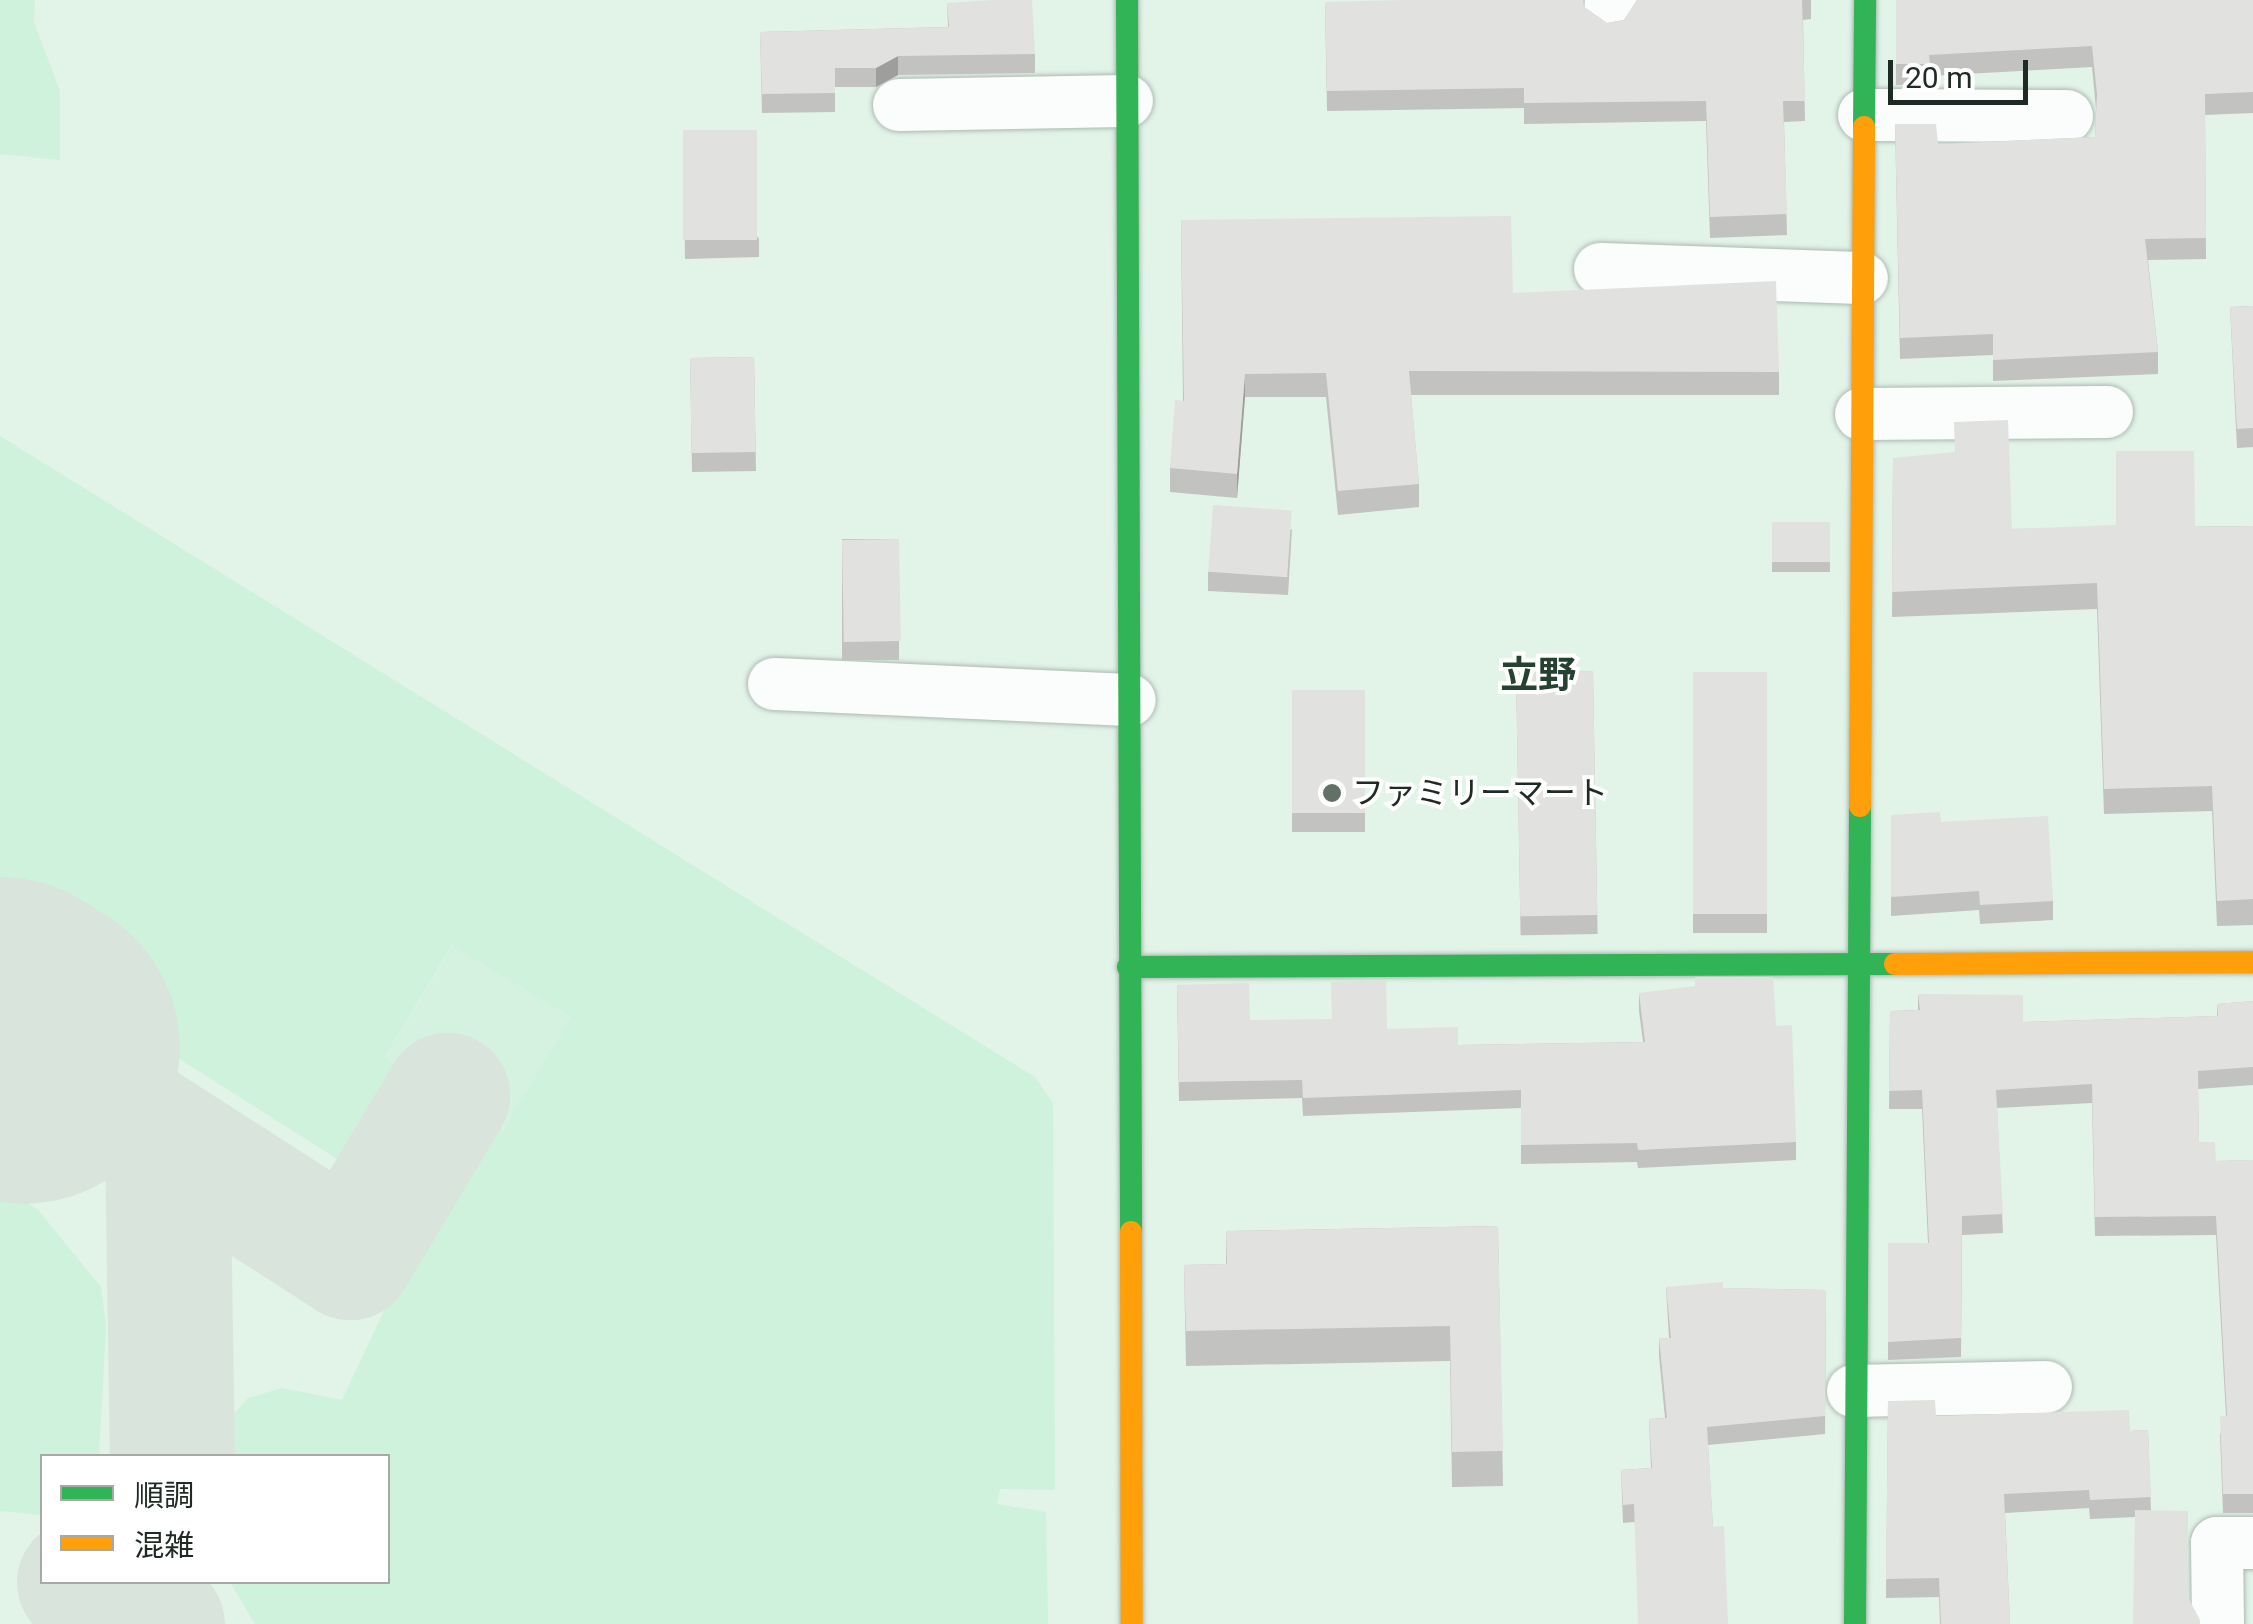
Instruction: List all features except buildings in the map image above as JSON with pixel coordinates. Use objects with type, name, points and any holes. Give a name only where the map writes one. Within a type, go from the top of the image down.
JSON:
[{"type":"street","points":[[1127,0],[1132,1624]]},
{"type":"street","points":[[1855,1624],[1853,1391],[1865,0]]},
{"type":"street","points":[[899,105],[1127,101]]},
{"type":"street","points":[[1864,114],[2067,116]]},
{"type":"street","points":[[1600,269],[1862,278]]},
{"type":"street","points":[[1861,414],[2107,412]]},
{"type":"street","points":[[774,684],[1130,700]]},
{"type":"street","points":[[1128,967],[2253,962]]},
{"type":"street","points":[[1853,1391],[2046,1387]]},
{"type":"street","points":[[2218,1624],[2217,1543],[2253,1542]]},
{"type":"shaded area","points":[[0,0],[35,0],[34,22],[60,91],[60,160],[0,154]]},
{"type":"shaded area","points":[[0,436],[1035,1077],[1053,1103],[1055,1490],[1000,1489],[997,1504],[1046,1512],[1048,1624],[255,1624],[231,1584],[390,1584],[390,1454],[219,1454],[230,1418],[248,1398],[282,1388],[342,1400],[426,1221],[487,1119],[504,1130],[572,1017],[452,945],[385,1057],[396,1064],[342,1162],[0,945]]},
{"type":"shaded area","points":[[453,945],[573,1017],[506,1129],[386,1057]]},
{"type":"shaded area","points":[[0,1186],[38,1210],[101,1287],[106,1326],[99,1454],[40,1454],[40,1515],[0,1511]]},
{"type":"taxiway","points":[[24,1048],[350,1257],[447,1095]]},
{"type":"taxiway","points":[[167,1142],[172,1454]]},
{"type":"taxiway","points":[[83,1584],[162,1624]]},
{"type":"runway","points":[[0,1033],[24,1048]]},
{"type":"traffic: fast","points":[[1127,0],[1131,1232]]},
{"type":"traffic: fast","points":[[1864,127],[1865,0]]},
{"type":"traffic: fast","points":[[1855,1624],[1860,806]]},
{"type":"traffic: fast","points":[[1128,967],[1895,964]]},
{"type":"traffic: slow","points":[[1860,806],[1864,127]]},
{"type":"traffic: slow","points":[[1895,964],[2253,962]]},
{"type":"traffic: slow","points":[[1131,1232],[1132,1624]]},
{"type":"place","name":"ファミリーマート","points":[[1332,793]]},
{"type":"district","name":"立野","points":[[1538,676]]}]
